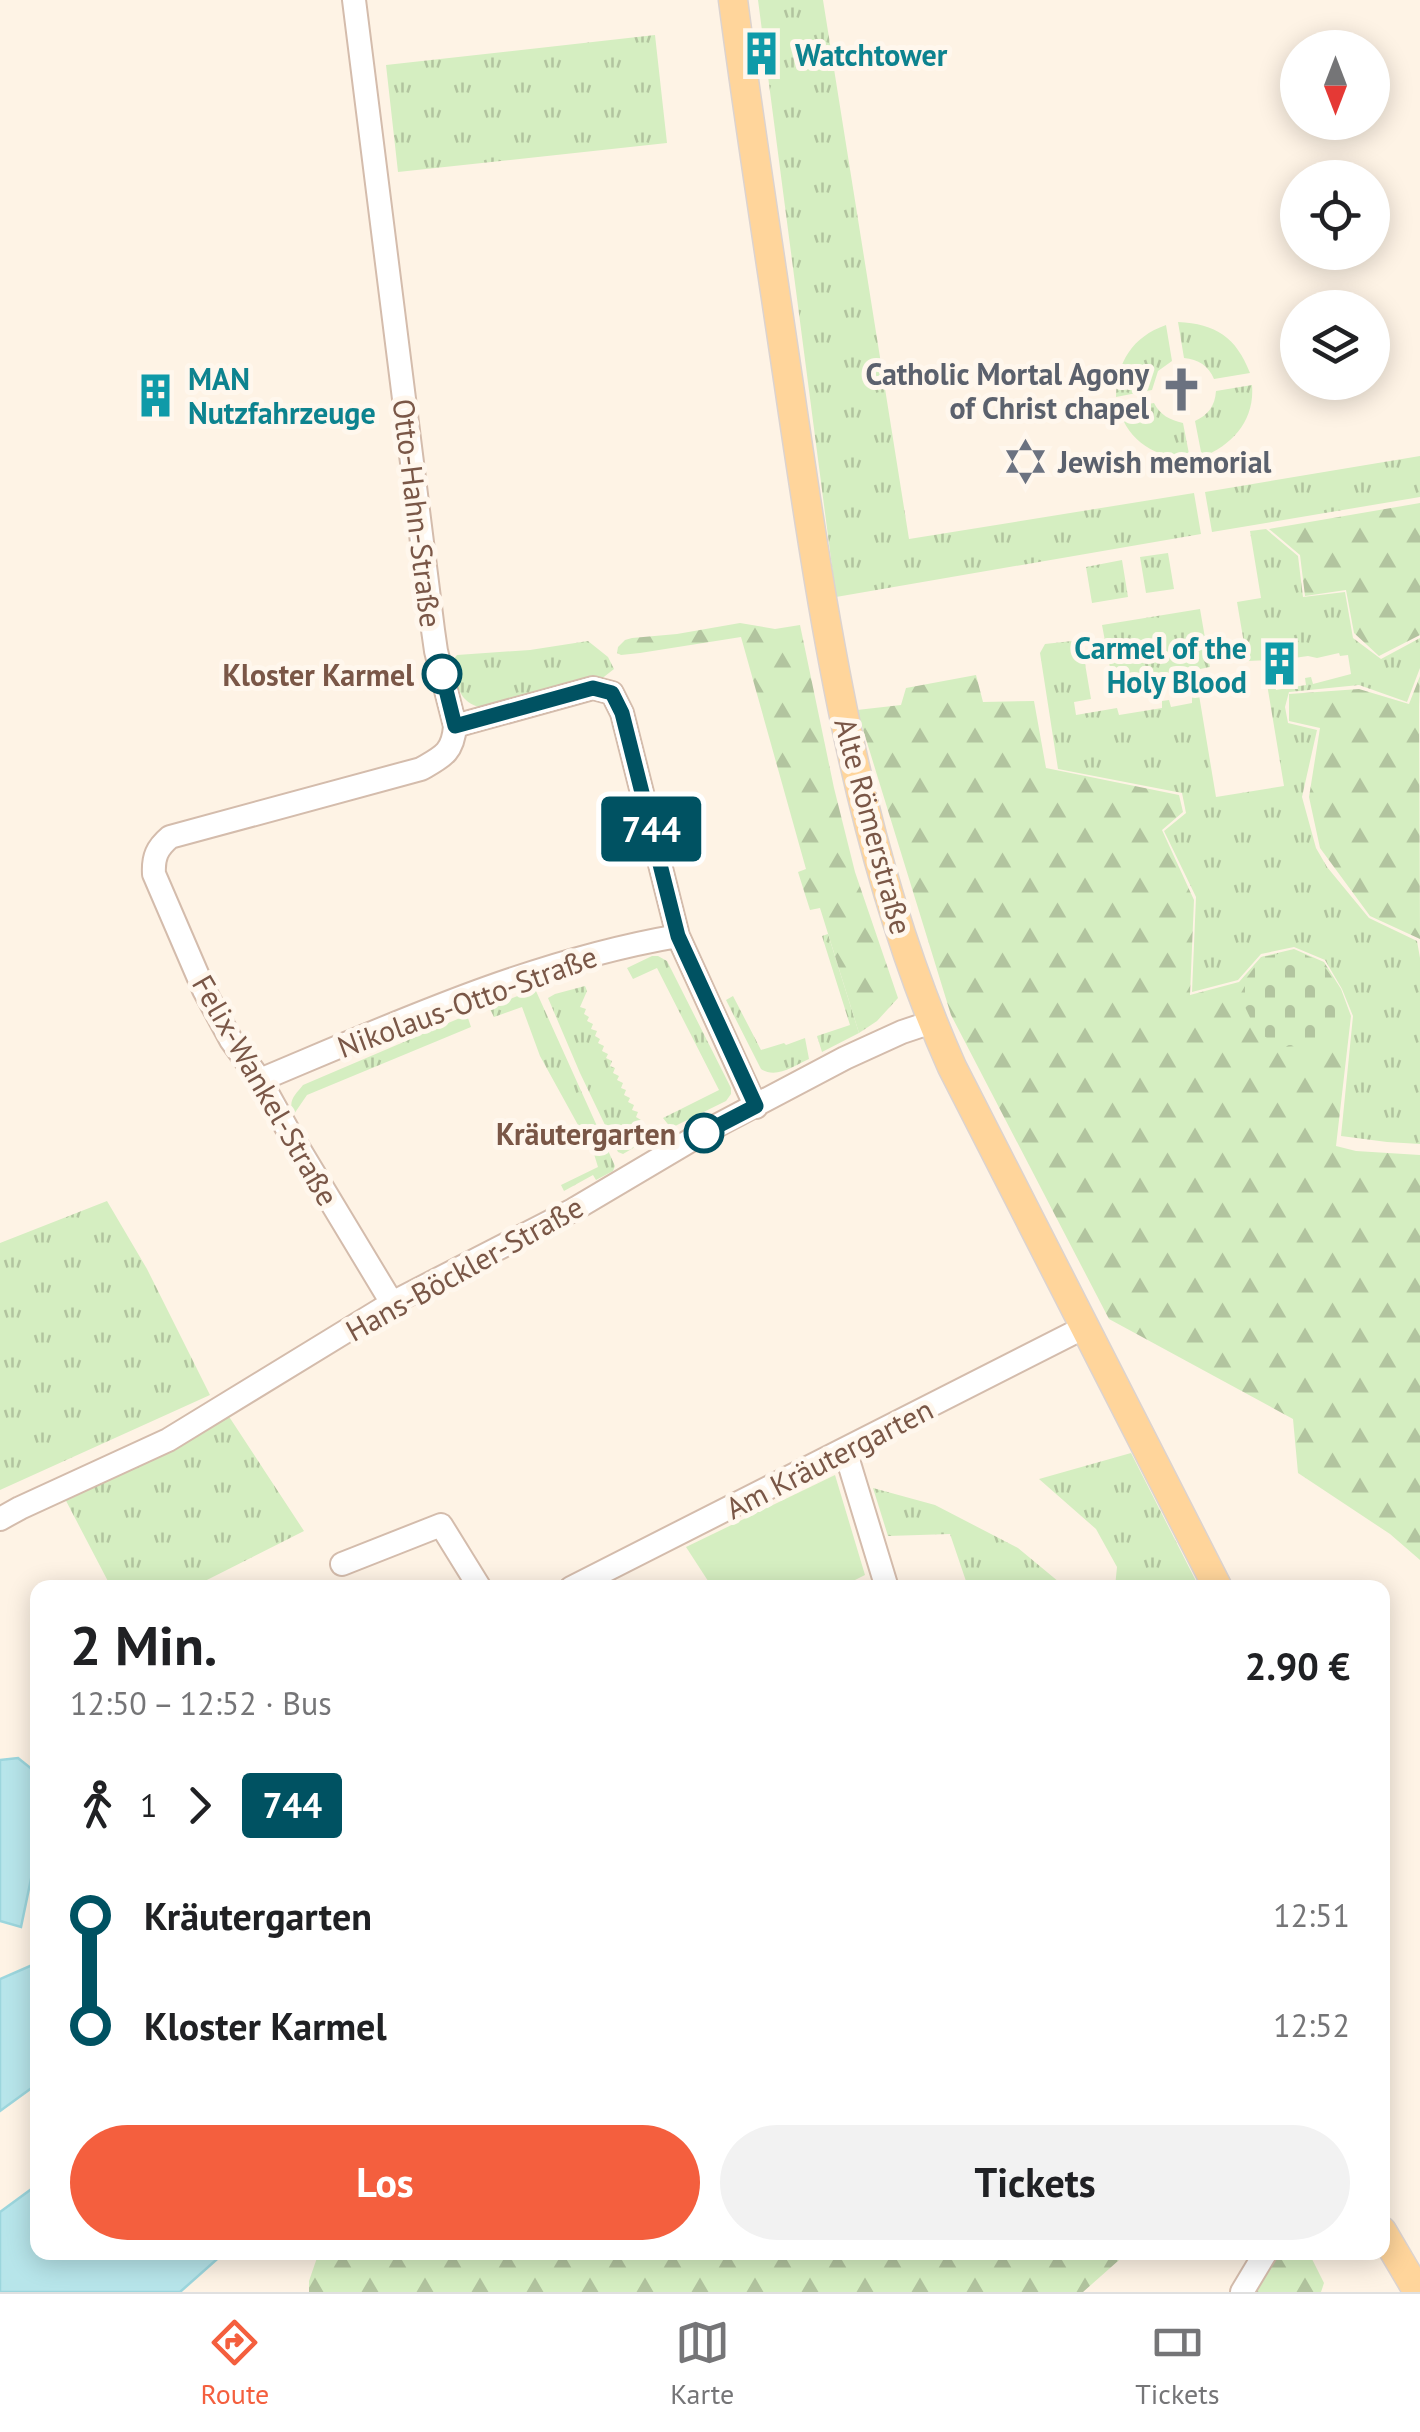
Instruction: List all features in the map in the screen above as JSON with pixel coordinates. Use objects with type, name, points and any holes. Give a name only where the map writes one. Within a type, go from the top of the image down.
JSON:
[{"type":"main road","name":"Alte Römerstraße","points":[[733,0],[823,606],[878,862],[932,1022],[952,1067],[1214,1580]]},
{"type":"main road","points":[[1390,2245],[1418,2292]]},
{"type":"street","name":"Otto-Hahn-Straße","points":[[354,0],[433,630],[455,726]]},
{"type":"street","points":[[455,726],[593,688],[612,693],[622,713],[678,936],[756,1106]]},
{"type":"street","name":"Felix-Wankel-Straße","points":[[392,1303],[260,1080],[231,1040],[204,990],[154,874],[153,862],[158,847],[170,837],[420,770],[445,756],[455,726]]},
{"type":"street","name":"Nikolaus-Otto-Straße","points":[[260,1080],[514,978],[628,944],[678,936]]},
{"type":"street","name":"Hans-Böckler-Straße","points":[[0,1519],[168,1440],[392,1303],[573,1210],[845,1058],[932,1022]]},
{"type":"street","name":"Am Kräutergarten","points":[[588,1580],[1085,1326]]},
{"type":"street","points":[[845,1450],[885,1580]]},
{"type":"street","points":[[342,1564],[441,1526],[475,1580]]},
{"type":"street","points":[[1242,2292],[1261,2260]]},
{"type":"green space","points":[[758,0],[823,0],[909,539],[1194,493],[1201,534],[836,597]]},
{"type":"green space","points":[[655,35],[667,143],[398,172],[386,65]]},
{"type":"green space","points":[[1178,322],[1203,326],[1223,335],[1238,350],[1250,373],[1214,379],[1202,364],[1184,358]]},
{"type":"green space","points":[[1166,325],[1172,361],[1158,371],[1152,390],[1116,397],[1119,373],[1129,352],[1144,336]]},
{"type":"green space","points":[[1252,385],[1250,409],[1240,430],[1223,446],[1202,457],[1195,421],[1210,409],[1216,391]]},
{"type":"green space","points":[[1154,403],[1166,416],[1183,423],[1190,459],[1155,451],[1129,431],[1119,409]]},
{"type":"green space","points":[[1420,456],[1420,497],[1212,532],[1205,492]]},
{"type":"green space","points":[[1420,503],[1420,635],[1379,656],[1354,633],[1346,590],[1305,596],[1300,555],[1269,529]]},
{"type":"green space","points":[[1266,529],[1298,556],[1303,597],[1345,592],[1353,638],[1381,659],[1420,638],[1420,668],[1407,702],[1359,685],[1289,692],[1285,707],[1288,723],[1317,730],[1302,797],[1316,848],[1369,918],[1417,941],[1420,1144],[1341,1136],[1353,1016],[1325,960],[1294,947],[1261,954],[1238,980],[1192,992],[1196,897],[1164,831],[1186,813],[1182,793],[1058,769],[1040,653],[1045,644],[1081,640],[1091,699],[1074,702],[1076,715],[1117,708],[1119,715],[1162,708],[1162,701],[1169,700],[1171,707],[1192,703],[1192,696],[1199,695],[1216,797],[1284,786],[1267,684],[1274,683],[1276,690],[1306,685],[1305,678],[1311,677],[1313,684],[1351,674],[1348,655],[1339,653],[1317,658],[1293,655],[1247,661],[1237,602],[1261,598],[1250,531]]},
{"type":"green space","points":[[1168,553],[1174,589],[1146,593],[1140,557]]},
{"type":"green space","points":[[1122,560],[1128,597],[1092,603],[1086,567]]},
{"type":"green space","points":[[1200,609],[1210,667],[1114,689],[1102,625]]},
{"type":"green space","points":[[740,623],[775,629],[800,625],[855,872],[898,998],[877,1021],[859,1033],[820,908],[810,910],[798,872],[806,869],[741,637],[617,653],[625,640],[632,638]]},
{"type":"green space","points":[[588,641],[608,657],[614,669],[600,680],[483,708],[467,701],[458,688],[458,663],[453,660],[457,655]]},
{"type":"green space","points":[[976,675],[983,702],[1034,701],[1046,768],[1179,795],[1183,812],[1162,830],[1194,900],[1190,995],[1239,982],[1261,957],[1294,949],[1324,962],[1341,989],[1351,1016],[1336,1146],[1420,1155],[1420,1560],[1390,1534],[1298,1473],[1293,1419],[1109,1319],[951,1015],[857,710],[901,705],[906,688]]},
{"type":"green space","points":[[1420,676],[1420,939],[1370,916],[1320,848],[1309,797],[1320,728],[1289,721],[1289,694],[1359,689],[1409,704]]},
{"type":"green space","points":[[828,934],[859,1033],[822,1052],[817,1036],[850,1025],[822,936]]},
{"type":"green space","points":[[1295,951],[1317,960],[1328,971],[1341,996],[1342,1023],[1326,1040],[1279,1047],[1256,1030],[1245,1007],[1245,980],[1262,957]]},
{"type":"green space","points":[[652,956],[667,961],[731,1088],[726,1101],[671,1128],[663,1118],[719,1090],[657,968],[633,979],[627,968]]},
{"type":"green space","points":[[585,986],[587,991],[580,1007],[586,1009],[587,1021],[593,1024],[591,1029],[597,1031],[598,1043],[604,1046],[602,1051],[615,1068],[613,1073],[623,1083],[624,1095],[634,1105],[632,1110],[638,1112],[639,1124],[645,1127],[647,1140],[623,1154],[618,1152],[580,1073],[548,998]]},
{"type":"green space","points":[[533,990],[615,1166],[596,1180],[593,1175],[564,1191],[561,1185],[598,1167],[594,1154],[540,1056],[522,1007],[494,1017],[489,1007]]},
{"type":"green space","points":[[733,996],[761,1050],[805,1038],[809,1059],[779,1072],[761,1069],[726,1000]]},
{"type":"green space","points":[[467,1015],[471,1027],[307,1095],[294,1114],[292,1102],[303,1085]]},
{"type":"green space","points":[[107,1201],[147,1269],[210,1395],[0,1490],[0,1243]]},
{"type":"green space","points":[[226,1412],[304,1531],[207,1580],[107,1580],[63,1495]]},
{"type":"green space","points":[[1131,1453],[1195,1580],[1116,1580],[1117,1567],[1096,1529],[1039,1479]]},
{"type":"green space","points":[[835,1475],[865,1575],[855,1580],[707,1580],[686,1547]]},
{"type":"green space","points":[[873,1488],[935,1505],[1018,1548],[1057,1580],[966,1580],[950,1534],[888,1536]]},
{"type":"green space","points":[[316,2260],[1119,2260],[1083,2292],[309,2292]]},
{"type":"green space","points":[[1262,2260],[1312,2260],[1324,2283],[1321,2292],[1242,2292]]},
{"type":"water","points":[[18,1758],[30,1768],[30,1884],[21,1927],[0,1921],[0,1760]]},
{"type":"water","points":[[30,1966],[30,2089],[0,2111],[0,1979]]},
{"type":"water","points":[[30,2190],[30,2260],[216,2260],[180,2292],[0,2292],[0,2212]]},
{"type":"bus line","name":"744","points":[[442,674],[455,726],[593,688],[612,693],[622,713],[678,936],[756,1106],[704,1133]]},
{"type":"place","name":"Watchtower","points":[[762,54]]},
{"type":"place","name":"Catholic Mortal Agony of Christ chapel","points":[[1182,390]]},
{"type":"place","name":"MAN Nutzfahrzeuge","points":[[155,395]]},
{"type":"place","name":"Jewish memorial","points":[[1025,461]]},
{"type":"place","name":"Carmel of the Holy Blood","points":[[1280,664]]},
{"type":"place","name":"Kloster Karmel","points":[[442,674]]},
{"type":"place","name":"Kräutergarten","points":[[704,1133]]}]
